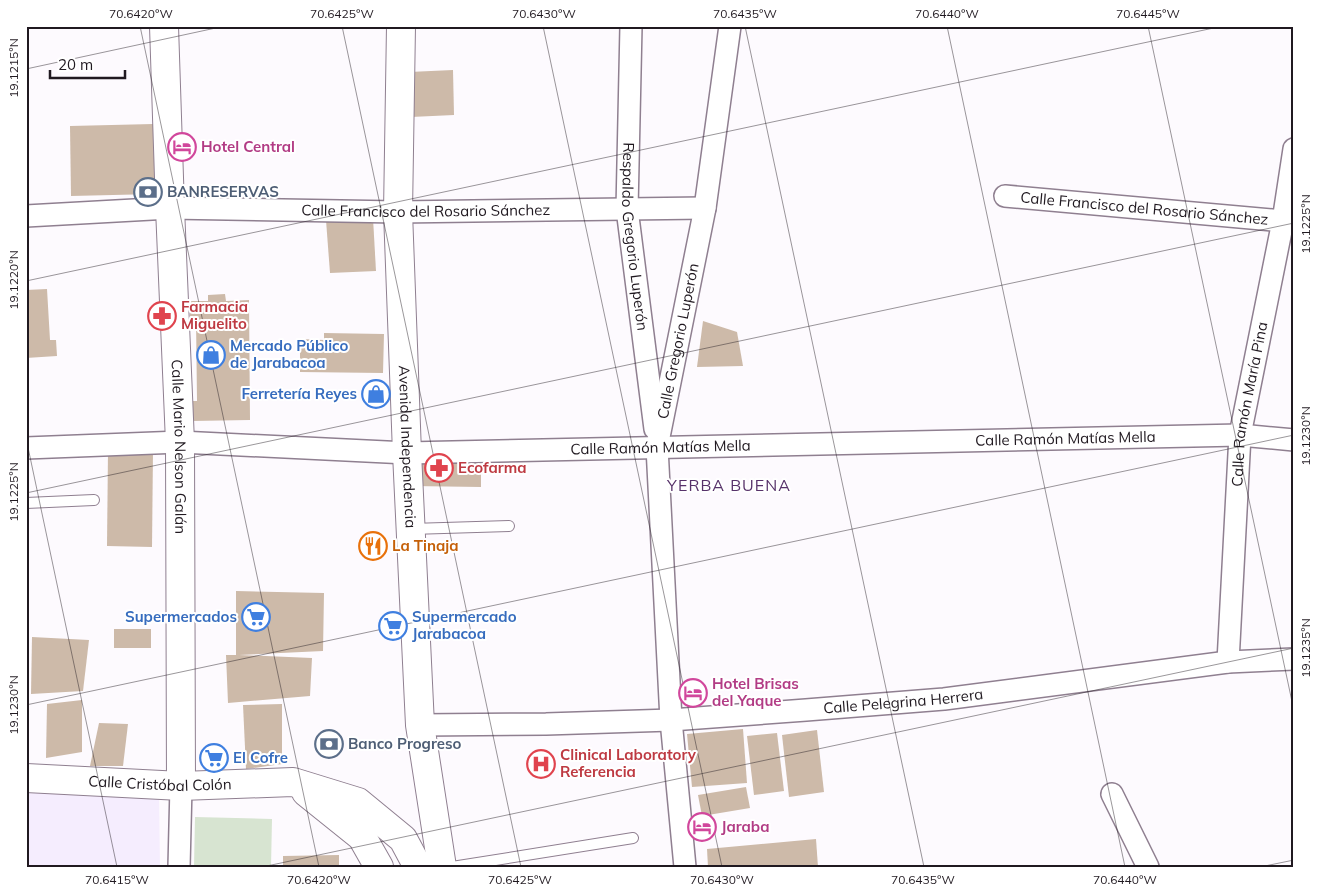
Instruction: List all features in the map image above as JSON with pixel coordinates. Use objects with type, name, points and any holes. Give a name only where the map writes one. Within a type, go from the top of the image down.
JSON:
[{"type":"street","name":"Calle Mario Nelson Galán","points":[[164,26],[180,442],[181,786],[179,867]]},
{"type":"street","name":"Avenida Independencia","points":[[401,26],[398,212],[420,725],[442,867]]},
{"type":"street","name":"Respaldo Gregorio Luperón","points":[[631,26],[627,209],[657,447]]},
{"type":"street","name":"Calle Gregorio Luperón","points":[[685,867],[671,720],[657,447],[706,208],[730,26]]},
{"type":"street","name":"Calle Ramón María Pina","points":[[1228,662],[1240,435],[1283,221],[1290,200],[1294,149]]},
{"type":"street","name":"Calle Francisco del Rosario Sánchez","points":[[1005,196],[1283,221]]},
{"type":"street","name":"Calle Francisco del Rosario Sánchez","points":[[26,216],[170,208],[398,212],[706,208]]},
{"type":"street","name":"Calle Ramón Matías Mella","points":[[26,448],[180,442],[407,453],[1240,435],[1294,440]]},
{"type":"street","name":"Calle Pelegrina Herrera","points":[[420,725],[546,724],[671,720],[944,699],[1228,662],[1294,659]]},
{"type":"street","name":"Calle Cristóbal Colón","points":[[26,778],[181,786],[293,782],[358,802],[403,839],[418,867]]},
{"type":"street","points":[[293,782],[362,838],[379,867]]},
{"type":"street","points":[[1112,794],[1148,867]]},
{"type":"lane","points":[[26,503],[94,500]]},
{"type":"lane","points":[[411,528],[509,526]]},
{"type":"lane","points":[[452,867],[633,838]]},
{"type":"shaded area","points":[[26,790],[159,797],[160,867],[26,867]]},
{"type":"green space","points":[[195,817],[272,819],[271,867],[194,867]]},
{"type":"building","points":[[453,70],[454,115],[411,117],[409,72]]},
{"type":"building","points":[[153,124],[155,194],[71,196],[70,126]]},
{"type":"building","points":[[373,218],[376,271],[330,273],[326,220]]},
{"type":"building","points":[[47,289],[50,340],[56,340],[57,356],[26,358],[26,290]]},
{"type":"building","points":[[225,294],[226,301],[249,300],[250,420],[192,421],[192,401],[197,401],[196,318],[190,319],[190,301],[208,301],[208,295]]},
{"type":"building","points":[[703,321],[737,332],[743,366],[697,367]]},
{"type":"building","points":[[324,333],[384,334],[383,373],[300,372],[300,339],[324,340]]},
{"type":"building","points":[[108,450],[153,451],[152,547],[107,546]]},
{"type":"building","points":[[412,457],[481,459],[481,487],[411,486]]},
{"type":"building","points":[[236,591],[324,593],[323,651],[239,655],[312,658],[310,696],[228,703],[226,655],[236,655]]},
{"type":"building","points":[[114,629],[151,629],[151,648],[114,648]]},
{"type":"building","points":[[32,637],[89,640],[83,691],[31,694]]},
{"type":"building","points":[[82,700],[82,752],[46,758],[47,704]]},
{"type":"building","points":[[282,704],[282,764],[246,769],[243,705]]},
{"type":"building","points":[[99,723],[128,724],[123,766],[90,766]]},
{"type":"building","points":[[743,729],[747,783],[692,787],[687,734]]},
{"type":"building","points":[[817,730],[824,792],[789,797],[782,735]]},
{"type":"building","points":[[777,733],[784,791],[754,795],[747,736]]},
{"type":"building","points":[[746,787],[750,808],[702,816],[698,795]]},
{"type":"building","points":[[816,839],[818,867],[708,867],[707,849]]},
{"type":"building","points":[[339,855],[339,865],[347,865],[347,867],[283,867],[283,856]]},
{"type":"place","name":"Hotel Central","points":[[182,147]]},
{"type":"place","name":"BANRESERVAS","points":[[148,192]]},
{"type":"place","name":"Farmacia Miguelito","points":[[162,316]]},
{"type":"place","name":"Mercado Público de Jarabacoa","points":[[211,355]]},
{"type":"place","name":"Ferretería Reyes","points":[[376,394]]},
{"type":"place","name":"Ecofarma","points":[[439,468]]},
{"type":"place","name":"La Tinaja","points":[[373,546]]},
{"type":"place","name":"Supermercados","points":[[256,617]]},
{"type":"place","name":"Supermercado Jarabacoa","points":[[393,626]]},
{"type":"place","name":"Hotel Brisas del Yaque","points":[[693,693]]},
{"type":"place","name":"Banco Progreso","points":[[329,744]]},
{"type":"place","name":"El Cofre","points":[[214,758]]},
{"type":"place","name":"Clinical Laboratory Referencia","points":[[541,764]]},
{"type":"place","name":"Jaraba","points":[[702,827]]},
{"type":"district","name":"YERBA BUENA","points":[[729,485]]}]
